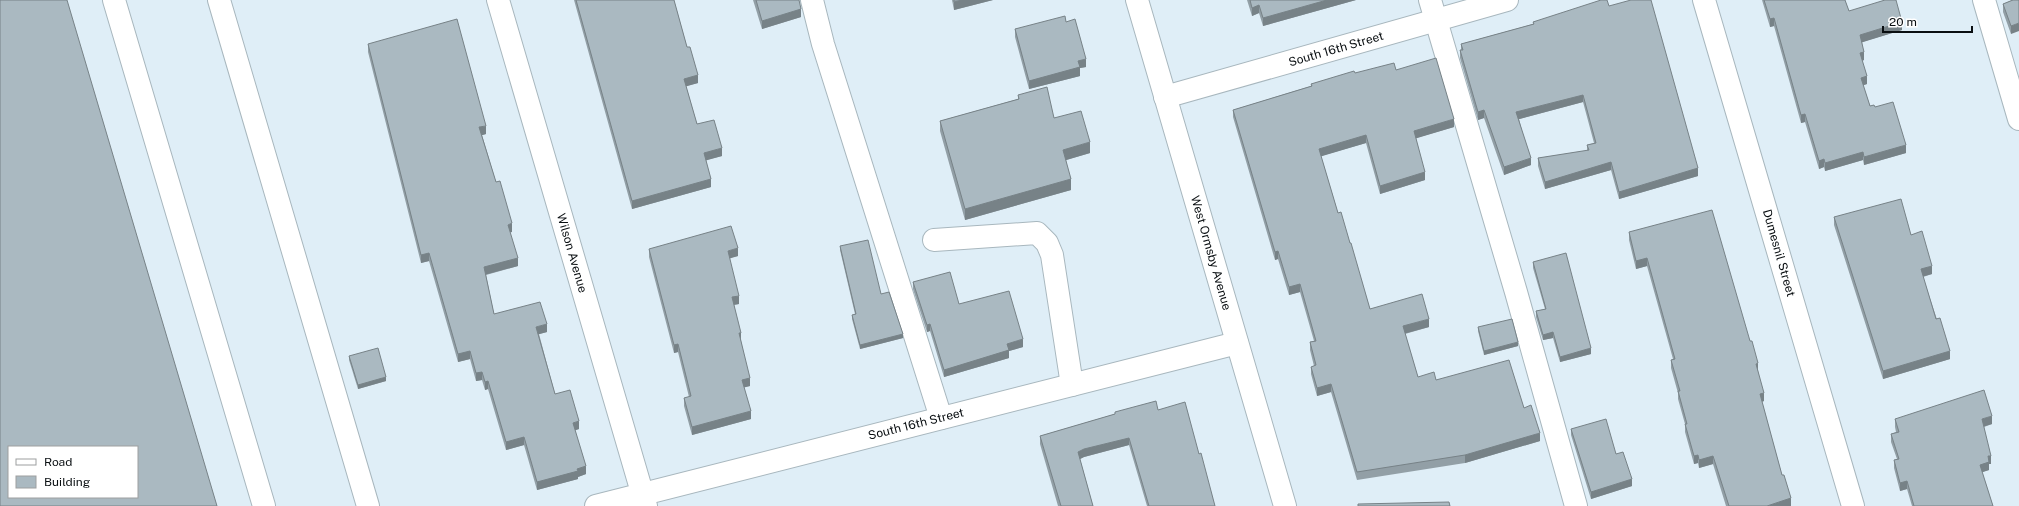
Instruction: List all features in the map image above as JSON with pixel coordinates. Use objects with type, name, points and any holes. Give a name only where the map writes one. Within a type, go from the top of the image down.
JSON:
[{"type":"street","points":[[114,0],[264,506]]},
{"type":"street","points":[[219,0],[368,506]]},
{"type":"street","name":"Wilson Avenue","points":[[498,0],[645,500]]},
{"type":"street","points":[[812,0],[823,44],[941,418]]},
{"type":"street","name":"West Ormsby Avenue","points":[[1137,0],[1285,506]]},
{"type":"street","name":"South 16th Street","points":[[1165,97],[1433,10],[1507,0]]},
{"type":"street","name":"Dumesnil Street","points":[[1704,0],[1853,506]]},
{"type":"street","points":[[1984,0],[2019,119]]},
{"type":"street","points":[[1433,10],[1576,506]]},
{"type":"street","points":[[934,240],[1037,233],[1047,243],[1052,254],[1072,385]]},
{"type":"street","name":"South 16th Street","points":[[596,506],[645,500],[941,418],[1237,343]]},
{"type":"building","points":[[0,0],[67,0],[217,506],[0,506]]},
{"type":"building","points":[[576,0],[674,0],[687,47],[690,47],[698,75],[684,79],[697,124],[714,120],[722,148],[704,153],[711,179],[632,201]]},
{"type":"building","points":[[756,0],[799,0],[801,9],[762,21]]},
{"type":"building","points":[[1250,0],[1327,0],[1263,18],[1259,5],[1252,8]]},
{"type":"building","points":[[1601,0],[1607,0],[1609,6],[1631,0],[1651,0],[1698,168],[1619,192],[1611,162],[1545,182],[1538,158],[1589,150],[1587,145],[1596,143],[1583,95],[1516,112],[1531,158],[1504,167],[1484,110],[1478,112],[1460,50],[1463,50],[1461,44],[1534,24],[1533,22]]},
{"type":"building","points":[[1764,0],[1845,0],[1849,11],[1885,0],[1896,0],[1902,22],[1860,35],[1864,52],[1860,53],[1867,76],[1861,78],[1870,106],[1874,105],[1875,107],[1893,102],[1906,145],[1864,157],[1863,152],[1825,163],[1824,159],[1819,161],[1805,114],[1801,115],[1774,18],[1770,19]]},
{"type":"building","points":[[2013,0],[2019,0],[2019,23],[2011,26],[2003,4]]},
{"type":"building","points":[[1065,16],[1066,22],[1075,19],[1086,59],[1078,61],[1080,67],[1029,81],[1015,29]]},
{"type":"building","points":[[457,19],[486,126],[479,127],[496,182],[500,181],[512,223],[508,225],[518,258],[484,267],[494,314],[540,302],[547,324],[536,327],[555,394],[570,390],[579,421],[573,423],[586,466],[577,469],[578,471],[537,482],[524,437],[506,442],[488,381],[485,382],[482,372],[476,373],[470,351],[458,354],[429,253],[421,255],[368,44]]},
{"type":"building","points":[[1436,58],[1454,119],[1414,131],[1425,172],[1380,186],[1366,135],[1319,149],[1338,213],[1341,212],[1351,243],[1370,309],[1422,294],[1429,319],[1403,326],[1418,377],[1434,372],[1436,380],[1509,360],[1524,408],[1531,405],[1540,433],[1465,455],[1357,472],[1331,384],[1317,388],[1311,367],[1316,365],[1310,342],[1316,341],[1300,284],[1289,287],[1278,251],[1275,252],[1233,110],[1312,86],[1311,84],[1354,71],[1355,73],[1394,63],[1396,70]]},
{"type":"building","points":[[1047,87],[1054,118],[1081,111],[1090,142],[1063,150],[1071,179],[965,209],[940,121],[1019,99],[1018,95]]},
{"type":"building","points":[[1901,199],[1911,235],[1922,231],[1932,266],[1921,269],[1936,319],[1940,318],[1950,351],[1883,371],[1834,217]]},
{"type":"building","points":[[1712,210],[1750,341],[1752,341],[1758,363],[1756,364],[1764,393],[1760,394],[1782,475],[1784,475],[1791,498],[1767,506],[1729,506],[1713,456],[1699,460],[1698,455],[1694,456],[1685,424],[1687,424],[1678,391],[1680,391],[1671,360],[1675,359],[1647,258],[1636,261],[1629,232]]},
{"type":"building","points":[[731,226],[738,248],[728,251],[739,296],[732,297],[750,378],[742,380],[751,411],[692,427],[684,398],[691,396],[678,344],[674,345],[649,249]]},
{"type":"building","points":[[868,240],[881,294],[889,292],[903,334],[860,345],[852,315],[856,314],[840,246]]},
{"type":"building","points":[[1566,253],[1591,348],[1560,357],[1553,332],[1543,335],[1536,311],[1546,309],[1533,262]]},
{"type":"building","points":[[950,272],[959,304],[1009,291],[1023,339],[1007,344],[1009,350],[944,370],[930,324],[927,325],[913,282]]},
{"type":"building","points":[[1512,319],[1518,342],[1484,351],[1478,327]]},
{"type":"building","points":[[378,348],[386,377],[358,385],[349,356]]},
{"type":"building","points":[[1984,390],[1992,416],[1982,419],[1991,456],[1988,456],[1989,462],[1980,465],[1993,506],[1914,506],[1907,481],[1900,483],[1894,460],[1899,459],[1891,434],[1899,432],[1895,419]]},
{"type":"building","points":[[1156,401],[1158,410],[1185,402],[1199,454],[1201,453],[1215,506],[1149,506],[1129,438],[1084,449],[1078,452],[1093,506],[1061,506],[1040,436],[1115,414],[1115,412]]},
{"type":"building","points":[[1606,419],[1616,454],[1623,452],[1632,479],[1591,492],[1571,429]]},
{"type":"building","points":[[1449,502],[1450,506],[1358,506],[1358,504]]}]
